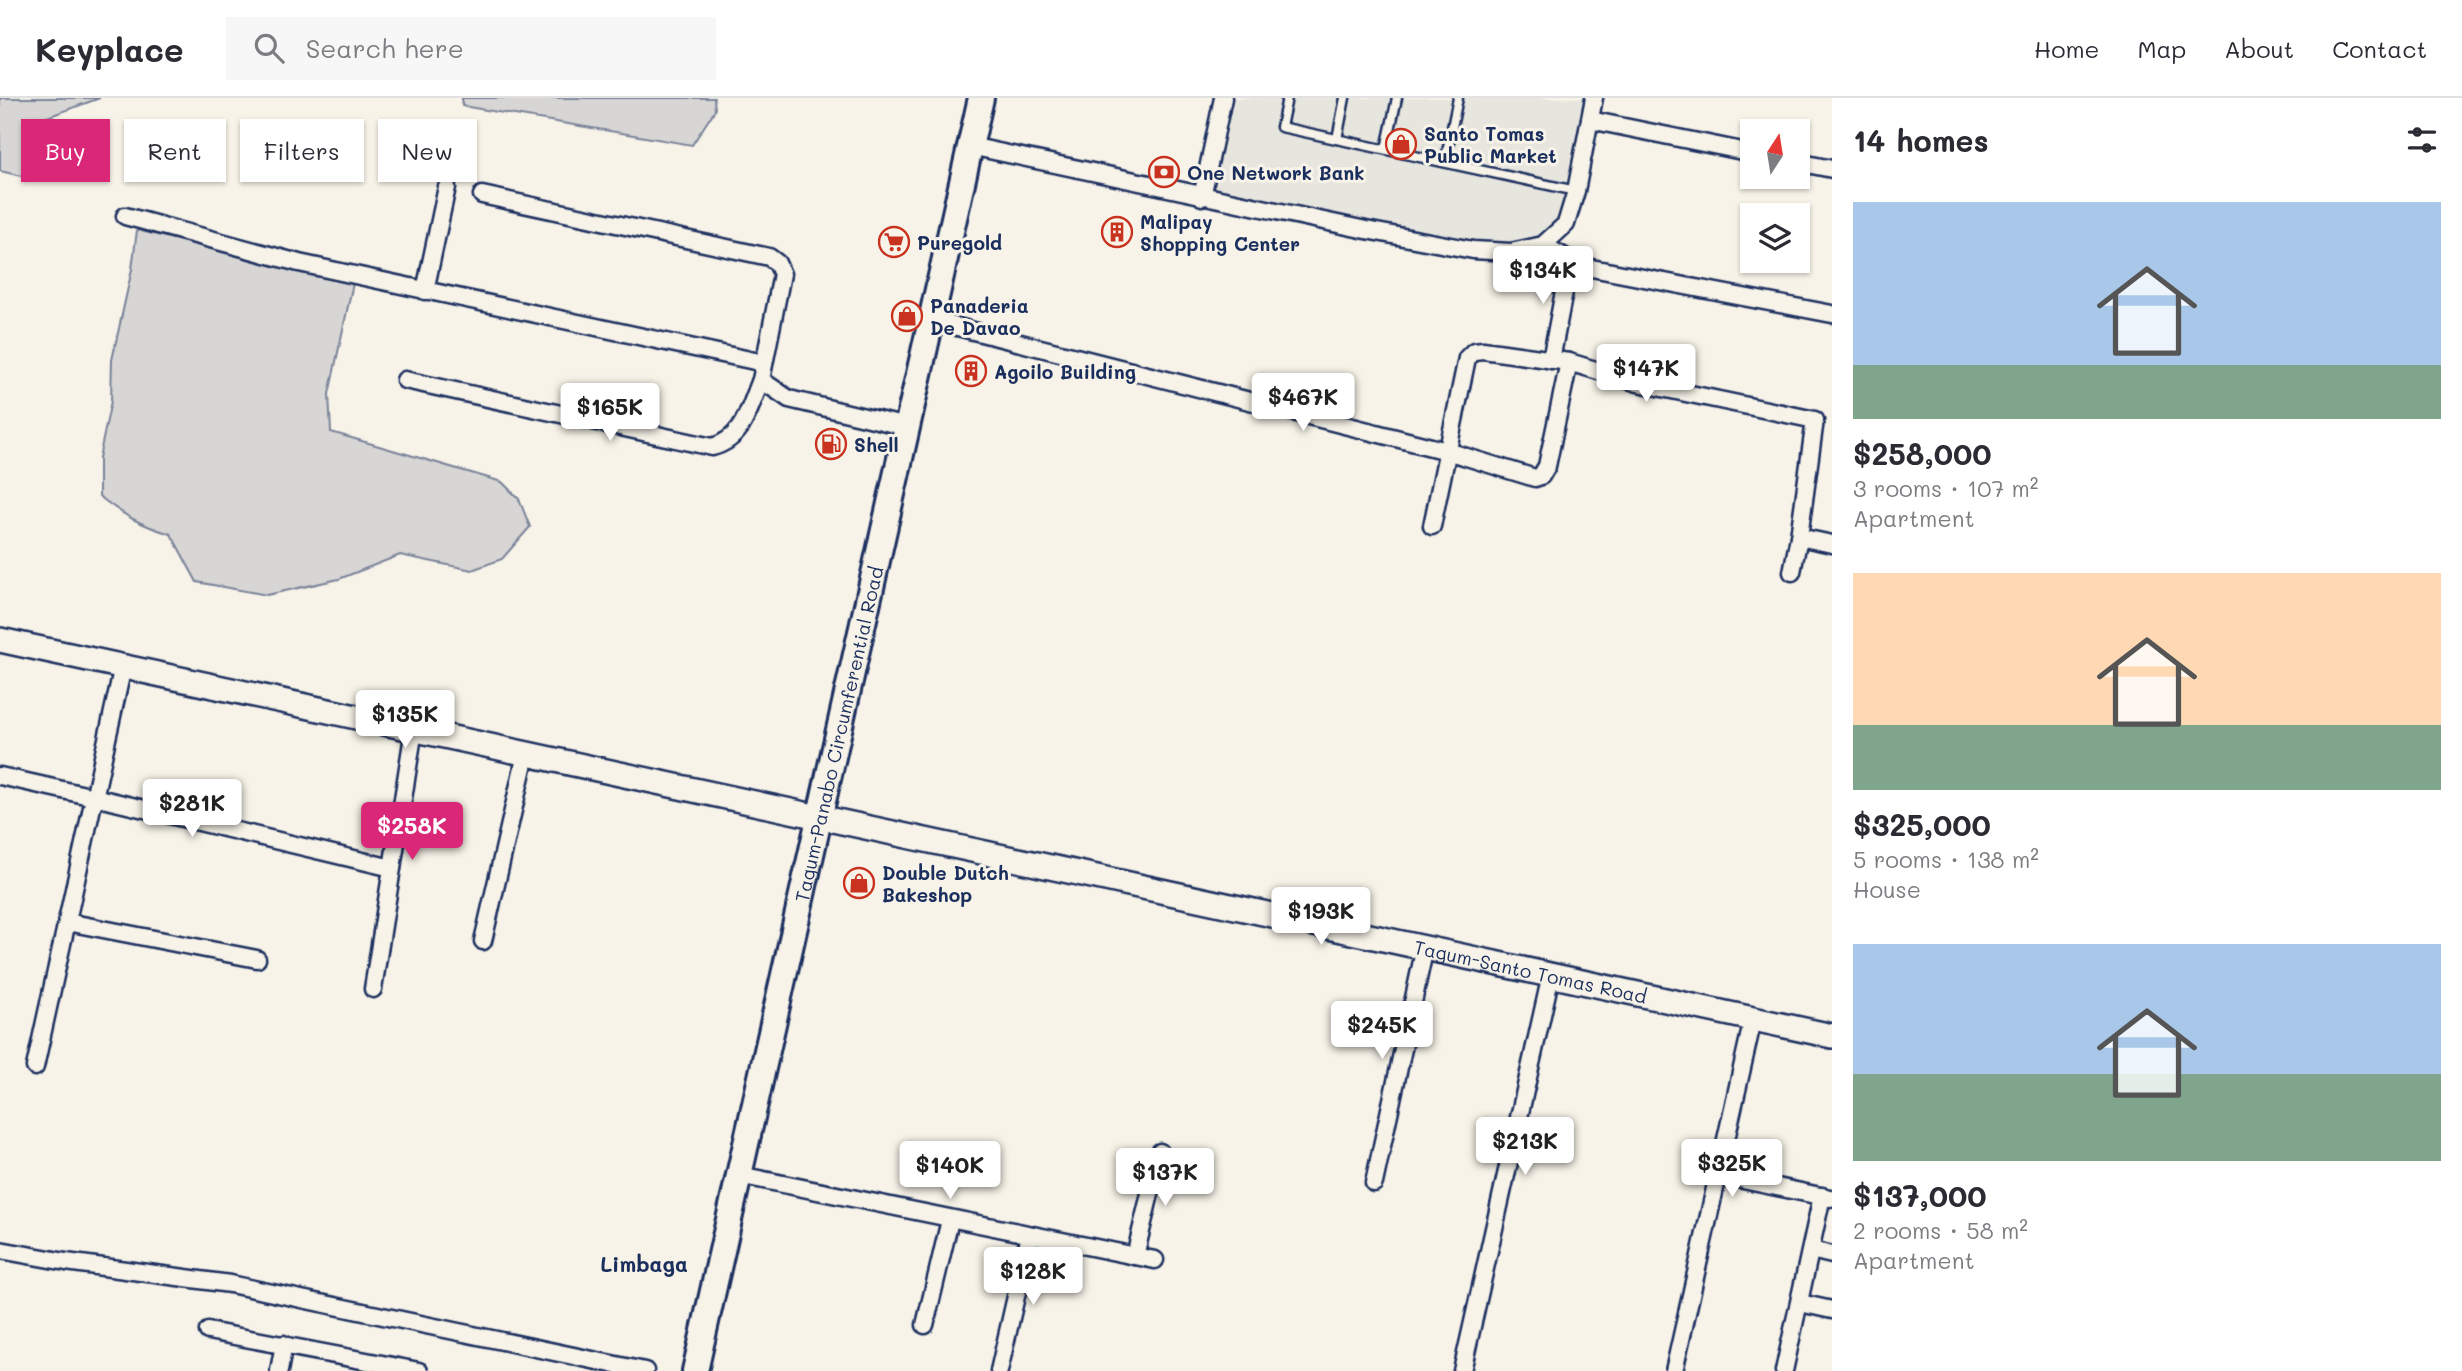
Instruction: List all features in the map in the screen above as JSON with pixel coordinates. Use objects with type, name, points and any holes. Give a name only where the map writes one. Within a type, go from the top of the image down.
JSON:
[{"type":"main road","name":"Tagum-Panabo Circumferential Road","points":[[695,1371],[981,98]]},
{"type":"main road","name":"Tagum-Santo Tomas Road","points":[[0,640],[1832,1036]]},
{"type":"street","points":[[1202,197],[1223,98]]},
{"type":"street","points":[[970,146],[1202,197],[1473,250],[1511,252],[1543,245],[1566,224],[1576,191],[1594,98]]},
{"type":"street","points":[[1590,120],[1740,151]]},
{"type":"street","points":[[1810,165],[1832,170]]},
{"type":"street","points":[[425,291],[447,187]]},
{"type":"street","points":[[405,380],[712,447],[725,444],[736,436],[761,380],[782,274],[774,260],[753,253],[482,195]]},
{"type":"street","points":[[125,216],[299,263],[764,363]]},
{"type":"street","points":[[1543,245],[1593,269],[1832,314]]},
{"type":"street","points":[[1551,360],[1570,260]]},
{"type":"street","points":[[930,320],[1447,451],[1528,476],[1541,476],[1546,466],[1569,362]]},
{"type":"street","points":[[1432,526],[1467,358],[1474,351],[1483,350],[1569,362],[1638,383],[1815,420],[1792,572]]},
{"type":"street","points":[[761,380],[789,399],[907,427]]},
{"type":"street","points":[[1799,537],[1832,544]]},
{"type":"street","points":[[35,1067],[123,666]]},
{"type":"street","points":[[373,989],[414,729]]},
{"type":"street","points":[[483,940],[526,754]]},
{"type":"street","points":[[0,776],[392,868]]},
{"type":"street","points":[[67,922],[257,959]]},
{"type":"street","points":[[1374,1183],[1425,947]]},
{"type":"street","points":[[1462,1371],[1551,975]]},
{"type":"street","points":[[1674,1371],[1753,1019]]},
{"type":"street","points":[[1135,1256],[1160,1152]]},
{"type":"street","points":[[739,1175],[1155,1261]]},
{"type":"street","points":[[1719,1175],[1827,1197],[1811,1250],[1784,1371]]},
{"type":"street","points":[[925,1325],[950,1220]]},
{"type":"street","points":[[999,1371],[1030,1235]]},
{"type":"street","points":[[0,1250],[66,1262],[230,1284],[645,1371]]},
{"type":"street","points":[[1811,1250],[1832,1255]]},
{"type":"street","points":[[1800,1303],[1832,1310]]},
{"type":"street","points":[[208,1331],[284,1344],[358,1365],[419,1371]]},
{"type":"street","points":[[279,1371],[284,1344]]},
{"type":"lane","points":[[1287,98],[1281,127],[1576,191]]},
{"type":"lane","points":[[1336,139],[1345,98]]},
{"type":"lane","points":[[1386,149],[1397,98]]},
{"type":"lane","points":[[1444,162],[1458,98]]},
{"type":"shaded area","points":[[0,98],[100,98],[47,119],[21,119],[21,176],[0,171]]},
{"type":"shaded area","points":[[462,98],[714,98],[715,110],[692,145],[462,106]]},
{"type":"shaded area","name":"Santo Tomas Public Market","points":[[1233,98],[1587,98],[1564,209],[1559,221],[1541,236],[1510,244],[1472,241],[1215,190]]},
{"type":"shaded area","points":[[137,230],[353,283],[329,394],[331,432],[502,482],[519,499],[530,527],[502,559],[472,570],[400,555],[339,579],[267,595],[197,582],[171,534],[132,519],[99,496],[99,458],[111,401],[112,360],[132,269]]},
{"type":"place","name":"Santo Tomas Public Market","points":[[1401,144]]},
{"type":"place","name":"One Network Bank","points":[[1164,172]]},
{"type":"place","name":"Malipay Shopping Center","points":[[1117,232]]},
{"type":"place","name":"Puregold","points":[[894,242]]},
{"type":"place","name":"Panaderia De Davao","points":[[907,316]]},
{"type":"place","name":"Agoilo Building","points":[[971,371]]},
{"type":"place","name":"Shell","points":[[831,444]]},
{"type":"place","name":"Double Dutch Bakeshop","points":[[859,883]]},
{"type":"district","name":"Limbaga","points":[[644,1263]]}]
